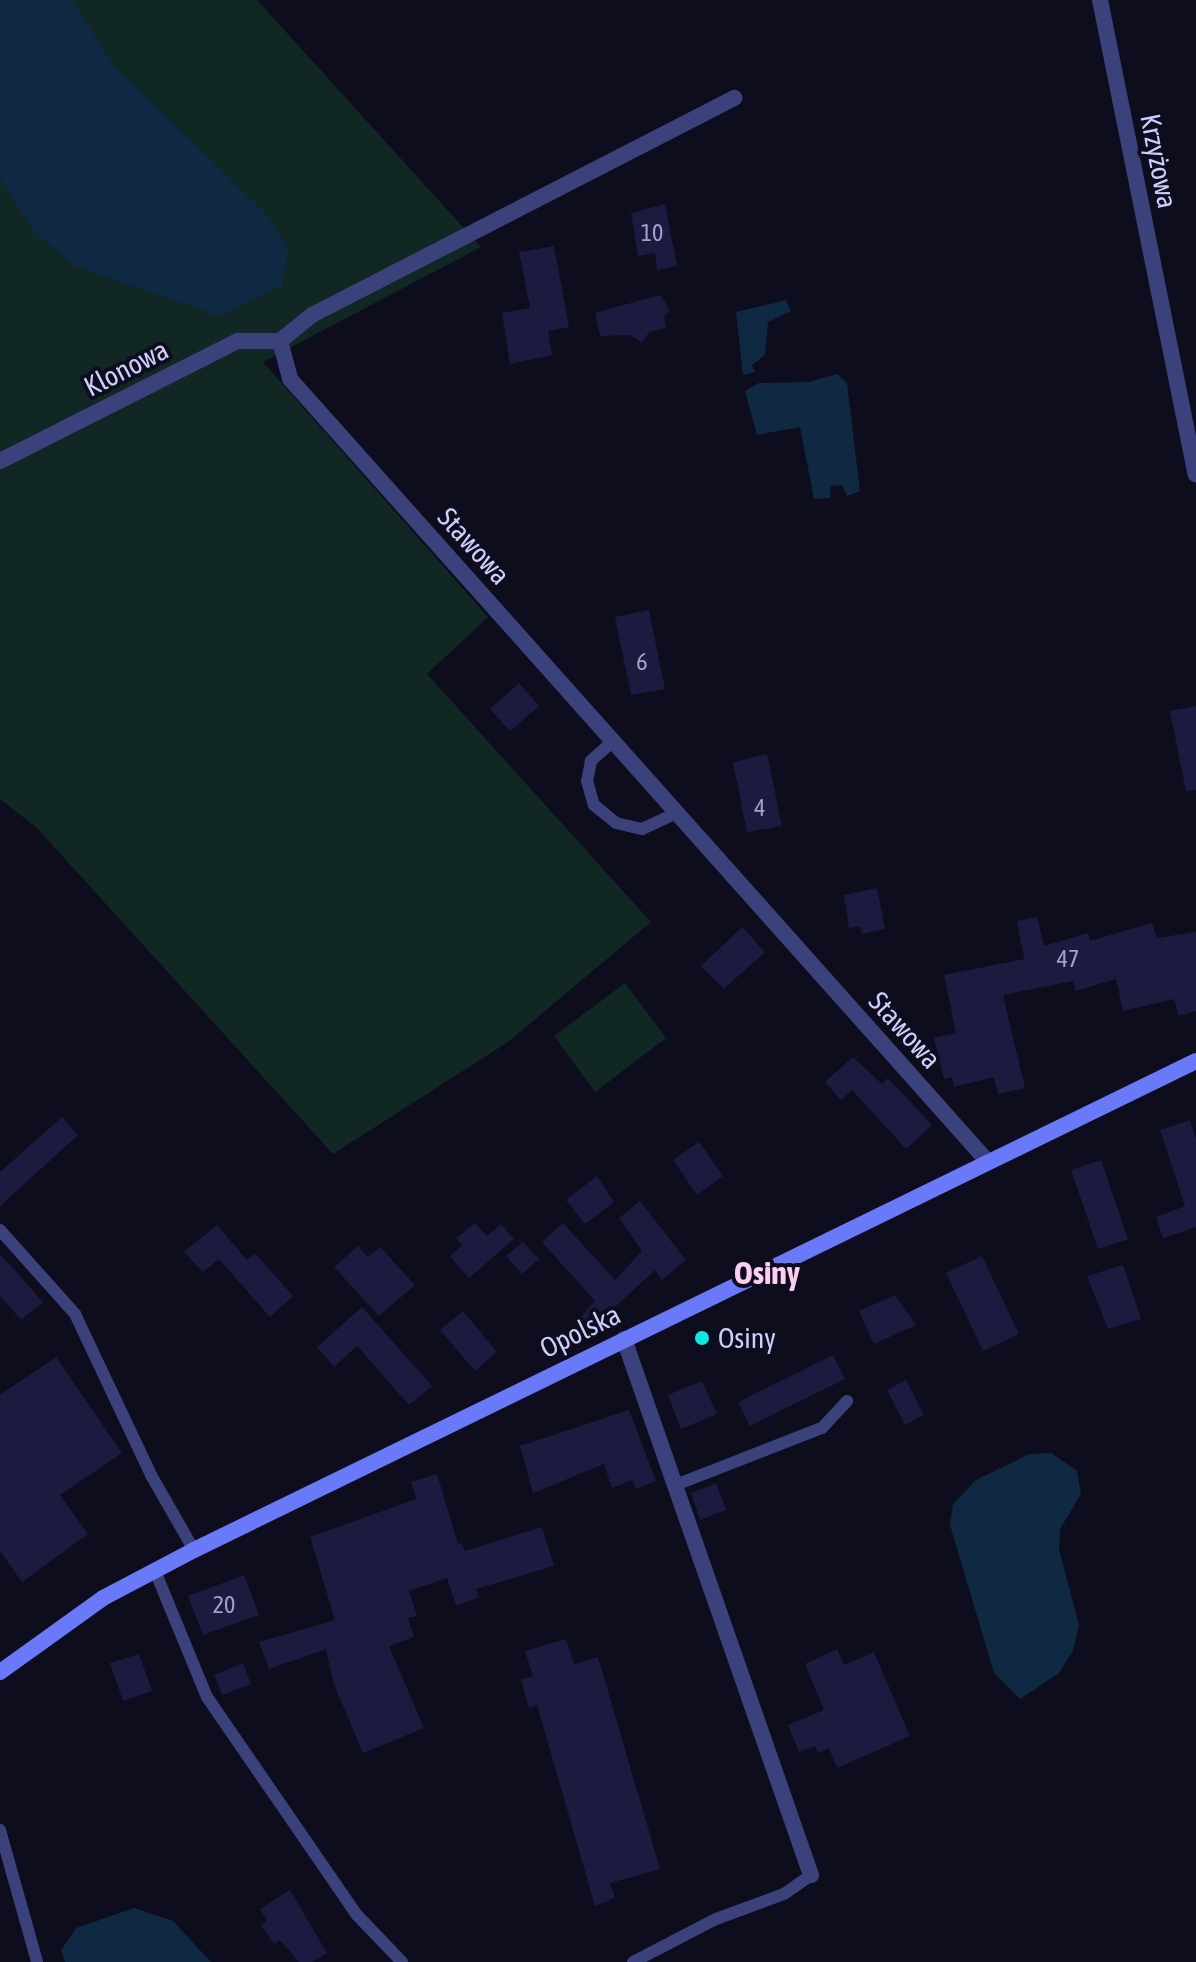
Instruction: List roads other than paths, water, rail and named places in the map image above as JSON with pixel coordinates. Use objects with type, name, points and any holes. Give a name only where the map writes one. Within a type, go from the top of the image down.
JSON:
[{"type":"street","name":"Krzyżowa","points":[[1100,0],[1196,474]]},
{"type":"street","points":[[280,341],[312,315],[734,98]]},
{"type":"street","name":"Klonowa","points":[[0,461],[238,341],[280,341]]},
{"type":"street","name":"Stawowa","points":[[280,341],[290,379],[988,1162]]},
{"type":"street","name":"Opolska","points":[[0,1672],[103,1598],[194,1550],[1196,1061]]},
{"type":"street","points":[[624,1339],[678,1484],[811,1875]]},
{"type":"lane","points":[[613,741],[591,761],[587,781],[594,805],[616,823],[642,829],[677,813]]},
{"type":"lane","points":[[0,1230],[75,1314],[151,1475],[194,1550]]},
{"type":"lane","points":[[678,1484],[822,1428],[847,1401]]},
{"type":"lane","points":[[155,1571],[207,1697],[357,1915],[402,1962]]},
{"type":"lane","points":[[0,1830],[37,1962]]},
{"type":"lane","points":[[633,1962],[716,1919],[784,1894],[811,1875]]},
{"type":"water","points":[[0,0],[73,1],[112,63],[268,216],[289,249],[282,286],[219,316],[75,266],[33,231],[0,177]]},
{"type":"water","points":[[786,300],[791,311],[768,322],[765,355],[752,365],[755,372],[743,375],[736,312]]},
{"type":"water","points":[[837,374],[847,383],[860,491],[847,496],[842,485],[831,486],[830,498],[814,499],[800,427],[757,435],[745,391],[759,383],[809,382]]},
{"type":"water","points":[[1051,1453],[1077,1471],[1081,1494],[1060,1529],[1059,1549],[1079,1625],[1073,1651],[1059,1673],[1020,1699],[994,1673],[950,1525],[953,1504],[976,1480],[1029,1454]]},
{"type":"water","points":[[134,1908],[173,1921],[211,1962],[65,1962],[61,1950],[76,1928]]},
{"type":"place","name":"Osiny","points":[[702,1338]]},
{"type":"district","name":"Osiny","points":[[767,1273]]}]
